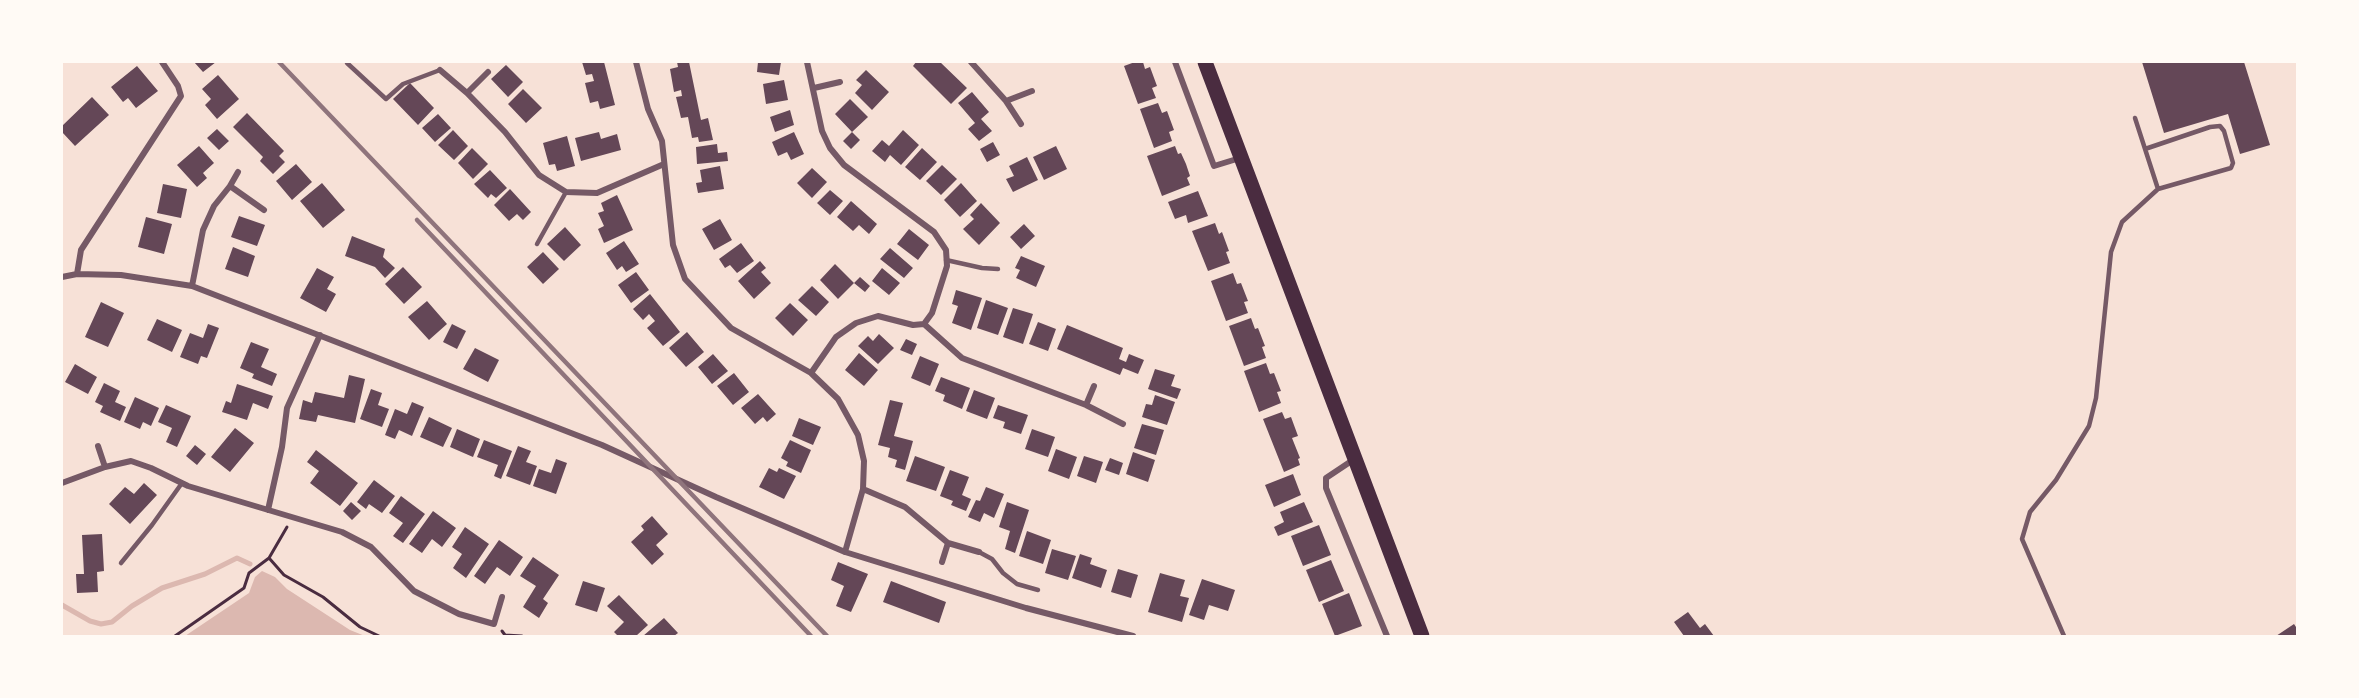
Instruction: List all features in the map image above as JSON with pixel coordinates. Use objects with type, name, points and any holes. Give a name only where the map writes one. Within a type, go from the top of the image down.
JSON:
[{"type":"main road","points":[[1205,62],[1422,636]]},
{"type":"street","points":[[77,274],[81,250],[182,96],[162,62]]},
{"type":"street","points":[[636,62],[648,109],[662,141],[673,245],[685,279],[731,328],[810,373],[838,399],[858,435],[864,461],[863,489],[845,552]]},
{"type":"street","points":[[807,62],[822,131],[830,148],[844,165],[934,232],[946,250],[947,266],[932,313],[924,324]]},
{"type":"street","points":[[971,62],[1006,101],[1021,124]]},
{"type":"street","points":[[1175,62],[1214,166],[1240,158]]},
{"type":"street","points":[[440,70],[506,132],[538,175],[566,192],[597,193],[664,164]]},
{"type":"street","points":[[467,93],[488,72]]},
{"type":"street","points":[[814,88],[840,82]]},
{"type":"street","points":[[1006,101],[1032,91]]},
{"type":"street","points":[[192,286],[203,230],[214,206],[238,172]]},
{"type":"street","points":[[230,186],[264,210]]},
{"type":"street","points":[[62,277],[77,274],[121,275],[192,286],[602,445],[716,498],[845,552],[1026,608],[1133,636]]},
{"type":"street","points":[[810,373],[836,337],[856,323],[878,316],[913,325],[924,324],[962,358],[1086,405],[1123,424]]},
{"type":"street","points":[[268,510],[282,447],[287,408],[320,335]]},
{"type":"street","points":[[1086,405],[1094,386]]},
{"type":"street","points":[[98,446],[105,467]]},
{"type":"street","points":[[1354,459],[1326,478],[1326,488],[1387,636]]},
{"type":"street","points":[[62,483],[105,467],[131,461],[182,483],[342,532],[370,547],[414,591],[459,614],[494,624],[502,597]]},
{"type":"street","points":[[863,489],[905,507],[948,543],[979,552]]},
{"type":"street","points":[[942,562],[948,543]]},
{"type":"lane","points":[[347,63],[386,99],[403,84],[440,70]]},
{"type":"lane","points":[[2135,118],[2158,189]]},
{"type":"lane","points":[[2064,636],[2022,539],[2030,512],[2056,480],[2089,426],[2099,377],[2111,252],[2122,222],[2158,189],[2231,168],[2233,163],[2224,131],[2220,126],[2145,149]]},
{"type":"lane","points":[[537,244],[566,192]]},
{"type":"lane","points":[[946,260],[998,269]]},
{"type":"lane","points":[[121,563],[182,483]]},
{"type":"lane","points":[[979,552],[992,559],[1003,573],[1017,584],[1038,590]]},
{"type":"path","points":[[175,636],[244,588],[249,573],[269,558],[293,517]]},
{"type":"path","points":[[269,558],[284,575],[323,597],[360,627],[379,636]]},
{"type":"path","points":[[494,624],[505,635],[522,636]]},
{"type":"shaded area","points":[[262,571],[275,577],[287,589],[350,630],[365,636],[185,636],[249,593],[255,577]]},
{"type":"building","points":[[194,62],[216,62],[203,72]]},
{"type":"building","points":[[582,62],[604,62],[615,105],[600,109],[598,101],[590,103],[585,83],[594,81],[592,74],[586,75]]},
{"type":"building","points":[[677,62],[689,62],[701,120],[708,118],[713,140],[699,142],[698,137],[692,138],[688,117],[681,118],[676,97],[682,96],[681,90],[674,92],[670,69],[678,67]]},
{"type":"building","points":[[758,62],[781,62],[779,75],[757,72]]},
{"type":"building","points":[[916,62],[940,62],[967,88],[951,104],[913,66]]},
{"type":"building","points":[[1143,62],[1145,69],[1150,67],[1157,86],[1152,88],[1156,98],[1138,104],[1124,66]]},
{"type":"building","points":[[2142,62],[2244,62],[2270,145],[2240,154],[2228,114],[2164,133]]},
{"type":"building","points":[[506,65],[523,82],[508,97],[491,79]]},
{"type":"building","points":[[137,66],[158,91],[136,108],[128,98],[123,102],[111,87]]},
{"type":"building","points":[[866,70],[889,92],[872,110],[855,93],[862,85],[856,80]]},
{"type":"building","points":[[218,75],[239,99],[217,119],[205,105],[211,99],[202,89]]},
{"type":"building","points":[[784,80],[788,100],[766,104],[763,84]]},
{"type":"building","points":[[410,83],[434,108],[418,125],[393,99]]},
{"type":"building","points":[[523,89],[542,108],[526,123],[508,104]]},
{"type":"building","points":[[972,92],[989,112],[981,119],[992,131],[979,141],[968,129],[975,123],[958,103]]},
{"type":"building","points":[[92,97],[109,115],[75,146],[62,132],[62,126]]},
{"type":"building","points":[[850,99],[868,117],[852,132],[835,114]]},
{"type":"building","points":[[1158,103],[1162,113],[1167,111],[1174,130],[1169,132],[1172,141],[1154,148],[1140,109]]},
{"type":"building","points":[[790,110],[794,125],[775,132],[770,117]]},
{"type":"building","points":[[247,113],[284,151],[279,156],[285,162],[273,174],[260,161],[263,157],[233,127]]},
{"type":"building","points":[[438,114],[451,128],[435,142],[422,128]]},
{"type":"building","points":[[217,129],[229,141],[219,150],[207,138]]},
{"type":"building","points":[[453,130],[468,146],[454,160],[438,145]]},
{"type":"building","points":[[903,130],[919,145],[901,165],[890,155],[885,162],[872,151],[882,140],[889,146]]},
{"type":"building","points":[[599,132],[601,139],[617,134],[621,150],[581,161],[575,138]]},
{"type":"building","points":[[794,132],[804,154],[791,160],[787,152],[778,156],[772,142]]},
{"type":"building","points":[[852,132],[860,140],[851,149],[843,141]]},
{"type":"building","points":[[567,136],[575,166],[557,171],[555,164],[549,165],[543,143]]},
{"type":"building","points":[[993,142],[1000,155],[987,162],[980,149]]},
{"type":"building","points":[[717,144],[718,153],[727,152],[728,161],[697,164],[696,147]]},
{"type":"building","points":[[199,146],[214,163],[203,173],[207,178],[197,187],[177,165]]},
{"type":"building","points":[[1056,146],[1067,169],[1044,180],[1033,157]]},
{"type":"building","points":[[1175,146],[1186,164],[1190,185],[1162,196],[1147,156]]},
{"type":"building","points":[[472,148],[488,164],[473,179],[458,163]]},
{"type":"building","points":[[922,148],[937,162],[920,180],[905,167]]},
{"type":"building","points":[[1027,157],[1038,180],[1013,192],[1006,179],[1014,176],[1009,166]]},
{"type":"building","points":[[296,164],[312,182],[292,200],[276,181]]},
{"type":"building","points":[[942,165],[957,179],[941,195],[926,181]]},
{"type":"building","points":[[720,166],[724,189],[698,193],[696,183],[702,182],[700,170]]},
{"type":"building","points":[[812,168],[827,182],[812,198],[797,183]]},
{"type":"building","points":[[490,170],[507,188],[496,198],[491,194],[488,198],[474,184]]},
{"type":"building","points":[[322,183],[345,210],[323,228],[300,201]]},
{"type":"building","points":[[961,183],[977,201],[960,217],[944,200]]},
{"type":"building","points":[[163,184],[187,189],[181,218],[157,213]]},
{"type":"building","points":[[510,189],[531,212],[523,220],[517,214],[509,221],[494,205]]},
{"type":"building","points":[[830,190],[843,201],[830,215],[817,203]]},
{"type":"building","points":[[1198,191],[1208,216],[1188,223],[1186,215],[1175,219],[1168,202]]},
{"type":"building","points":[[617,195],[633,230],[604,243],[598,229],[604,226],[598,213],[604,211],[601,203]]},
{"type":"building","points":[[851,201],[877,224],[869,234],[859,225],[853,231],[837,217]]},
{"type":"building","points":[[981,203],[1000,223],[979,245],[963,229],[974,219],[970,215]]},
{"type":"building","points":[[239,216],[265,225],[257,246],[231,237]]},
{"type":"building","points":[[146,217],[172,224],[164,254],[138,247]]},
{"type":"building","points":[[720,219],[732,240],[714,250],[702,229]]},
{"type":"building","points":[[1215,223],[1219,234],[1222,232],[1229,251],[1226,252],[1230,263],[1208,271],[1192,231]]},
{"type":"building","points":[[1024,224],[1035,236],[1021,249],[1010,237]]},
{"type":"building","points":[[565,227],[581,245],[564,261],[547,244]]},
{"type":"building","points":[[909,229],[929,245],[918,260],[897,244]]},
{"type":"building","points":[[352,236],[385,249],[383,257],[395,268],[385,278],[375,267],[345,256]]},
{"type":"building","points":[[624,241],[639,264],[626,272],[622,266],[617,270],[606,253]]},
{"type":"building","points":[[741,243],[754,261],[737,273],[730,265],[725,268],[719,259]]},
{"type":"building","points":[[233,247],[255,256],[248,277],[225,269]]},
{"type":"building","points":[[890,248],[913,268],[904,278],[880,259]]},
{"type":"building","points":[[543,252],[559,269],[543,284],[527,267]]},
{"type":"building","points":[[1021,256],[1045,266],[1036,287],[1016,278],[1020,270],[1015,268]]},
{"type":"building","points":[[760,261],[766,268],[761,272],[771,283],[754,299],[738,281]]},
{"type":"building","points":[[835,264],[854,283],[838,299],[820,280]]},
{"type":"building","points":[[403,267],[422,287],[404,304],[385,284]]},
{"type":"building","points":[[317,268],[334,277],[327,289],[336,294],[326,312],[300,298]]},
{"type":"building","points":[[882,268],[900,283],[889,295],[872,281]]},
{"type":"building","points":[[636,272],[649,290],[631,303],[618,285]]},
{"type":"building","points":[[1233,273],[1237,284],[1241,283],[1248,301],[1244,302],[1248,313],[1226,321],[1211,281]]},
{"type":"building","points":[[860,277],[870,286],[865,292],[854,283]]},
{"type":"building","points":[[812,286],[829,302],[816,316],[798,300]]},
{"type":"building","points":[[956,290],[982,298],[971,330],[952,323],[958,306],[952,304]]},
{"type":"building","points":[[650,294],[680,332],[663,346],[647,328],[655,321],[649,314],[643,320],[633,309]]},
{"type":"building","points":[[986,300],[1008,308],[998,335],[977,328]]},
{"type":"building","points":[[427,301],[447,324],[429,340],[408,317]]},
{"type":"building","points":[[101,302],[124,313],[108,347],[85,337]]},
{"type":"building","points":[[790,303],[808,320],[793,336],[775,318]]},
{"type":"building","points":[[1013,308],[1033,314],[1023,344],[1003,337]]},
{"type":"building","points":[[1251,318],[1265,346],[1262,347],[1266,358],[1244,366],[1229,326]]},
{"type":"building","points":[[157,319],[182,330],[172,352],[147,340]]},
{"type":"building","points":[[1038,322],[1056,329],[1048,351],[1029,344]]},
{"type":"building","points":[[208,324],[219,328],[207,358],[201,356],[198,364],[180,357],[190,333],[203,338]]},
{"type":"building","points":[[452,324],[466,331],[457,349],[443,342]]},
{"type":"building","points":[[1067,325],[1123,348],[1119,359],[1126,362],[1129,354],[1144,360],[1138,374],[1123,368],[1120,375],[1057,349]]},
{"type":"building","points":[[687,332],[704,352],[686,367],[669,348]]},
{"type":"building","points":[[879,334],[894,348],[878,364],[858,346],[868,336],[873,341]]},
{"type":"building","points":[[906,339],[917,344],[912,355],[900,350]]},
{"type":"building","points":[[251,342],[269,349],[261,367],[277,374],[272,386],[252,378],[254,374],[240,368]]},
{"type":"building","points":[[475,348],[499,360],[488,382],[463,369]]},
{"type":"building","points":[[859,353],[878,370],[864,386],[845,370]]},
{"type":"building","points":[[713,354],[728,371],[712,384],[698,367]]},
{"type":"building","points":[[920,356],[939,364],[930,386],[911,378]]},
{"type":"building","points":[[1266,363],[1270,374],[1274,373],[1281,391],[1277,392],[1281,403],[1259,412],[1244,371]]},
{"type":"building","points":[[75,364],[97,377],[88,394],[65,382]]},
{"type":"building","points":[[1155,369],[1175,375],[1171,386],[1181,389],[1177,399],[1148,389]]},
{"type":"building","points":[[734,373],[749,392],[733,405],[717,386]]},
{"type":"building","points":[[349,375],[365,379],[355,423],[318,415],[316,422],[299,419],[303,400],[312,403],[315,392],[344,398]]},
{"type":"building","points":[[941,377],[970,388],[962,409],[943,401],[945,395],[935,391]]},
{"type":"building","points":[[104,383],[120,391],[115,402],[126,407],[120,421],[100,412],[103,406],[95,402]]},
{"type":"building","points":[[237,384],[273,396],[268,409],[253,403],[247,420],[222,412],[226,401],[231,403]]},
{"type":"building","points":[[371,389],[382,393],[378,405],[389,409],[382,427],[360,419]]},
{"type":"building","points":[[974,390],[995,398],[987,419],[966,411]]},
{"type":"building","points":[[758,394],[776,414],[767,422],[763,417],[755,424],[741,408]]},
{"type":"building","points":[[1155,395],[1175,402],[1167,425],[1142,417],[1146,404],[1152,405]]},
{"type":"building","points":[[135,397],[159,408],[151,426],[143,422],[140,429],[124,422]]},
{"type":"building","points":[[890,400],[903,403],[894,436],[913,441],[905,470],[895,467],[897,460],[888,457],[890,448],[878,445]]},
{"type":"building","points":[[412,402],[424,407],[412,436],[399,430],[395,439],[385,435],[395,409],[407,414]]},
{"type":"building","points":[[166,405],[191,416],[177,447],[166,442],[172,428],[158,422]]},
{"type":"building","points":[[998,405],[1028,415],[1021,434],[1003,428],[1005,422],[993,418]]},
{"type":"building","points":[[1282,412],[1285,419],[1291,417],[1298,436],[1292,438],[1300,458],[1298,459],[1300,465],[1284,472],[1263,419]]},
{"type":"building","points":[[429,417],[452,428],[443,447],[420,437]]},
{"type":"building","points":[[799,418],[821,427],[813,445],[792,436]]},
{"type":"building","points":[[1142,424],[1164,430],[1156,455],[1134,448]]},
{"type":"building","points":[[235,428],[254,443],[230,472],[211,457]]},
{"type":"building","points":[[457,429],[480,439],[473,457],[450,447]]},
{"type":"building","points":[[1032,429],[1055,437],[1048,457],[1025,449]]},
{"type":"building","points":[[484,440],[512,451],[501,479],[494,476],[498,465],[477,457]]},
{"type":"building","points":[[790,440],[811,450],[801,473],[786,466],[788,462],[781,458]]},
{"type":"building","points":[[195,445],[206,454],[197,465],[186,456]]},
{"type":"building","points":[[518,446],[531,451],[526,462],[537,466],[530,485],[506,476]]},
{"type":"building","points":[[1056,449],[1077,457],[1069,479],[1048,471]]},
{"type":"building","points":[[316,450],[358,483],[340,506],[310,483],[319,471],[307,462]]},
{"type":"building","points":[[1133,452],[1155,460],[1148,482],[1126,474]]},
{"type":"building","points":[[915,456],[945,467],[936,491],[906,481]]},
{"type":"building","points":[[1084,456],[1103,462],[1096,483],[1077,476]]},
{"type":"building","points":[[1110,458],[1123,463],[1119,475],[1105,470]]},
{"type":"building","points":[[556,459],[567,463],[556,494],[533,486],[539,469],[551,473]]},
{"type":"building","points":[[769,468],[777,472],[779,468],[796,476],[784,499],[759,487]]},
{"type":"building","points":[[950,470],[969,477],[962,495],[971,499],[966,511],[951,505],[953,501],[940,496]]},
{"type":"building","points":[[1293,474],[1301,495],[1274,507],[1265,485]]},
{"type":"building","points":[[374,480],[395,496],[382,513],[369,504],[366,509],[357,502]]},
{"type":"building","points":[[144,483],[157,495],[130,524],[109,504],[125,487],[134,494]]},
{"type":"building","points":[[986,487],[1004,494],[994,518],[984,513],[980,522],[968,517],[976,500],[980,501]]},
{"type":"building","points":[[401,496],[425,514],[403,543],[393,536],[403,523],[389,513]]},
{"type":"building","points":[[351,502],[361,511],[352,520],[343,511]]},
{"type":"building","points":[[1007,502],[1029,510],[1015,553],[1005,549],[1010,531],[999,527]]},
{"type":"building","points":[[1304,502],[1313,522],[1278,536],[1274,527],[1284,522],[1280,512]]},
{"type":"building","points":[[433,511],[456,528],[442,547],[432,539],[422,553],[409,544]]},
{"type":"building","points":[[652,516],[668,534],[656,545],[664,554],[652,565],[631,542],[644,530],[641,526]]},
{"type":"building","points":[[1319,525],[1331,555],[1303,566],[1291,536]]},
{"type":"building","points":[[465,527],[489,544],[466,578],[453,568],[462,554],[452,547]]},
{"type":"building","points":[[1027,531],[1051,540],[1043,564],[1019,556]]},
{"type":"building","points":[[102,534],[104,571],[97,572],[98,592],[77,593],[76,574],[84,574],[82,535]]},
{"type":"building","points":[[499,540],[523,557],[510,576],[497,567],[485,584],[474,576]]},
{"type":"building","points":[[1052,549],[1076,556],[1068,580],[1045,573]]},
{"type":"building","points":[[1080,554],[1092,558],[1090,564],[1107,570],[1101,588],[1072,578]]},
{"type":"building","points":[[533,557],[559,575],[543,599],[548,603],[539,618],[523,607],[536,586],[520,576]]},
{"type":"building","points":[[1331,560],[1344,591],[1319,602],[1306,570]]},
{"type":"building","points":[[838,562],[868,574],[851,612],[836,606],[844,586],[831,580]]},
{"type":"building","points":[[1118,569],[1138,575],[1131,598],[1111,592]]},
{"type":"building","points":[[1160,573],[1185,580],[1180,596],[1189,598],[1182,622],[1148,612]]},
{"type":"building","points":[[1202,579],[1235,590],[1228,611],[1209,605],[1204,620],[1189,615]]},
{"type":"building","points":[[583,581],[605,588],[597,612],[575,605]]},
{"type":"building","points":[[891,581],[946,602],[939,623],[883,602]]},
{"type":"building","points":[[1349,593],[1362,626],[1335,636],[1322,604]]},
{"type":"building","points":[[619,595],[648,625],[636,636],[618,636],[614,632],[624,622],[607,606]]},
{"type":"building","points":[[1688,612],[1700,628],[1705,624],[1714,636],[1684,636],[1674,622]]},
{"type":"building","points":[[664,618],[678,633],[674,636],[643,636]]},
{"type":"building","points":[[2294,624],[2298,630],[2298,636],[2276,636]]},
{"type":"waterway","points":[[62,605],[90,621],[101,624],[112,622],[132,606],[162,588],[205,574],[237,558],[250,564]]},
{"type":"railway","points":[[279,62],[827,636]]},
{"type":"railway","points":[[417,220],[811,636]]}]
